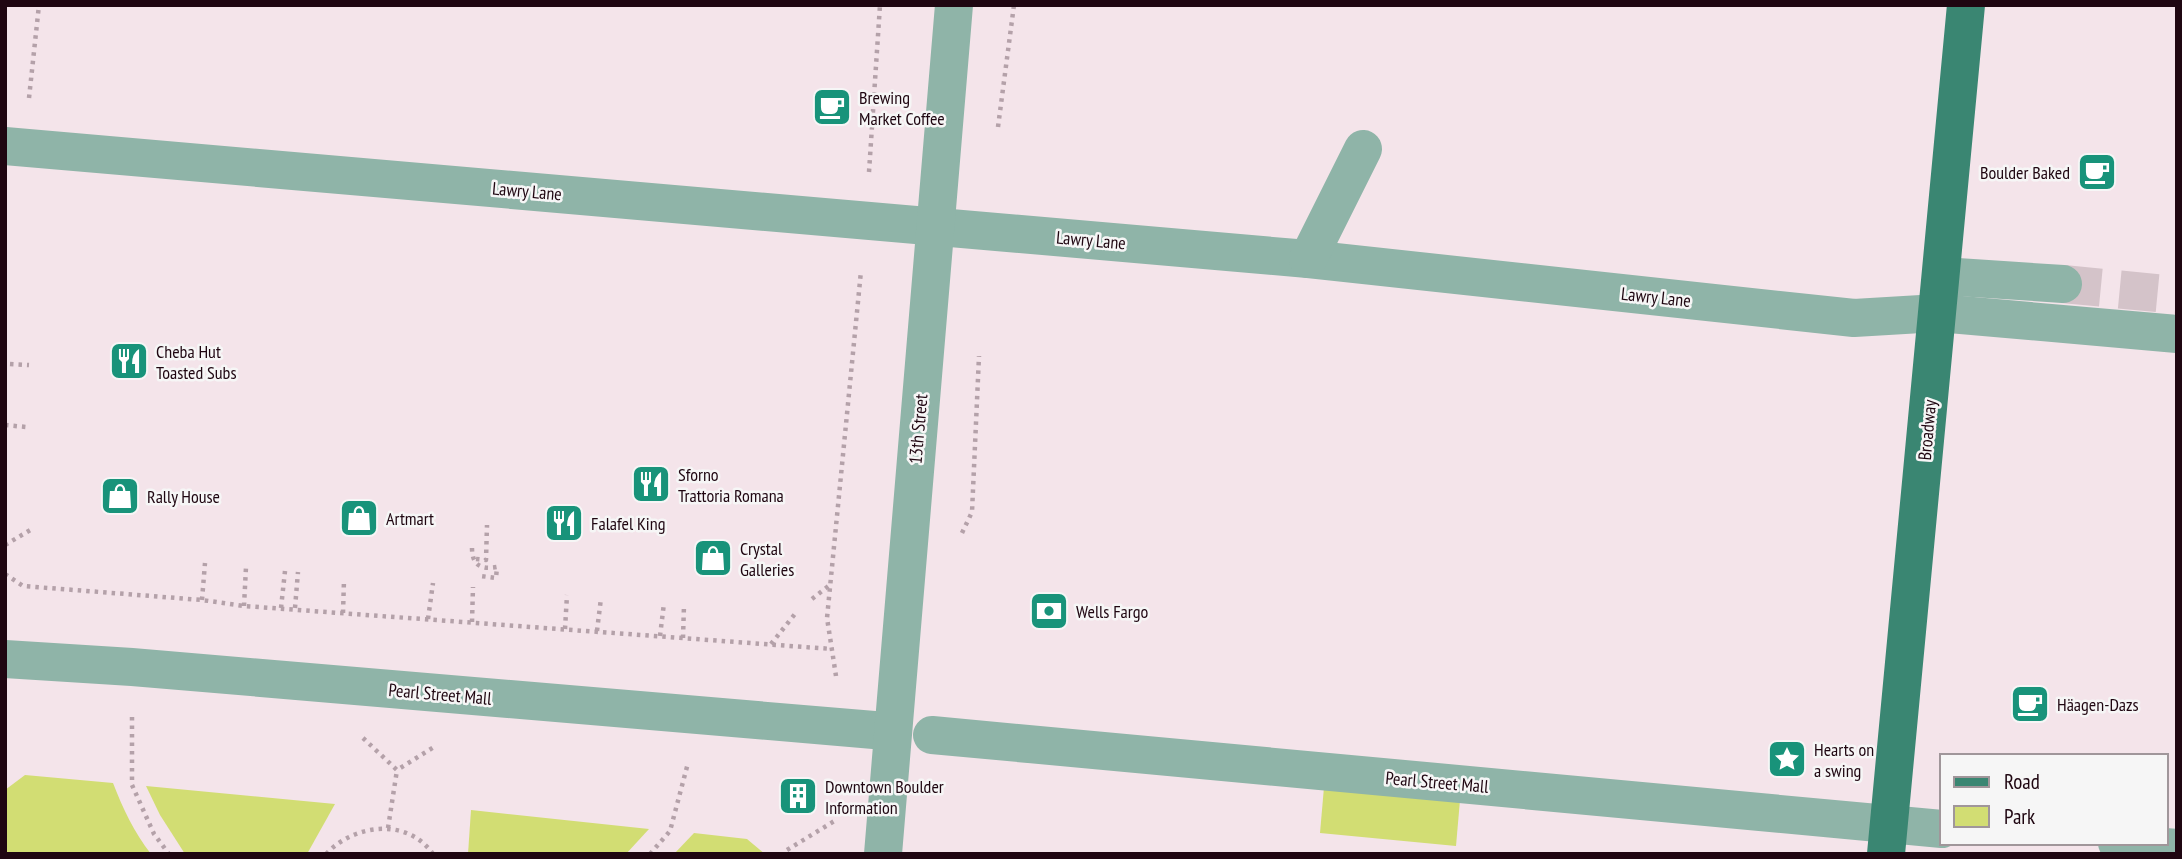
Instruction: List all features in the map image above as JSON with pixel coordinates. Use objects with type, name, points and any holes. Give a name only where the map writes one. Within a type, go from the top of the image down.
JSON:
[{"type":"main road","name":"Broadway","points":[[1888,839],[1966,5]]},
{"type":"street","name":"13th Street","points":[[883,854],[954,5]]},
{"type":"street","name":"Lawry Lane","points":[[5,146],[1308,259],[1854,318],[1940,295],[2177,334]]},
{"type":"street","points":[[1308,259],[1363,149]]},
{"type":"street","points":[[1940,295],[2063,285]]},
{"type":"street","name":"Pearl Street Mall","points":[[5,659],[132,667],[860,729]]},
{"type":"street","name":"Pearl Street Mall","points":[[932,735],[1888,839],[1940,829]]},
{"type":"street","points":[[2141,845],[2177,848]]},
{"type":"path","points":[[29,99],[39,5]]},
{"type":"path","points":[[869,180],[880,5]]},
{"type":"path","points":[[860,729],[832,649],[827,618],[862,262]]},
{"type":"path","points":[[10,364],[29,365]]},
{"type":"path","points":[[5,425],[26,427]]},
{"type":"path","points":[[476,559],[486,560],[487,525]]},
{"type":"path","points":[[5,545],[33,530]]},
{"type":"path","points":[[472,548],[475,564],[482,568],[497,567],[496,578],[481,576]]},
{"type":"path","points":[[202,600],[205,563]]},
{"type":"path","points":[[244,606],[246,567]]},
{"type":"path","points":[[281,608],[285,571]]},
{"type":"path","points":[[295,608],[298,572]]},
{"type":"path","points":[[5,574],[23,586],[202,600],[244,606],[832,649]]},
{"type":"path","points":[[343,613],[344,580]]},
{"type":"path","points":[[428,619],[433,583]]},
{"type":"path","points":[[813,599],[831,584]]},
{"type":"path","points":[[472,622],[473,587]]},
{"type":"path","points":[[565,629],[567,595]]},
{"type":"path","points":[[597,631],[601,598]]},
{"type":"path","points":[[660,636],[664,603]]},
{"type":"path","points":[[682,638],[684,605]]},
{"type":"path","points":[[771,645],[795,614]]},
{"type":"path","points":[[132,667],[132,785],[154,834],[169,854]]},
{"type":"path","points":[[650,854],[670,831],[700,716]]},
{"type":"path","points":[[388,828],[397,770]]},
{"type":"path","points":[[787,850],[843,815]]},
{"type":"path","points":[[326,854],[344,838],[366,829],[388,828],[410,834],[433,854]]},
{"type":"green space","points":[[25,775],[113,783],[129,820],[151,854],[5,854],[5,790]]},
{"type":"green space","points":[[146,786],[335,804],[307,854],[185,854],[160,815]]},
{"type":"green space","points":[[1324,787],[1460,800],[1456,846],[1320,833]]},
{"type":"green space","points":[[471,810],[649,829],[626,854],[468,854]]},
{"type":"green space","points":[[694,833],[747,839],[765,854],[674,854]]},
{"type":"tunnel","points":[[2063,284],[2177,295]]},
{"type":"place","name":"Brewing Market Coffee","points":[[832,107]]},
{"type":"place","name":"Boulder Baked","points":[[2097,172]]},
{"type":"place","name":"Cheba Hut Toasted Subs","points":[[129,361]]},
{"type":"place","name":"Sforno Trattoria Romana","points":[[651,484]]},
{"type":"place","name":"Rally House","points":[[120,496]]},
{"type":"place","name":"Artmart","points":[[359,518]]},
{"type":"place","name":"Falafel King","points":[[564,523]]},
{"type":"place","name":"Crystal Galleries","points":[[713,558]]},
{"type":"place","name":"Wells Fargo","points":[[1049,611]]},
{"type":"place","name":"Häagen-Dazs","points":[[2030,704]]},
{"type":"place","name":"Hearts on a swing","points":[[1787,759]]},
{"type":"place","name":"Downtown Boulder Information","points":[[798,796]]}]
